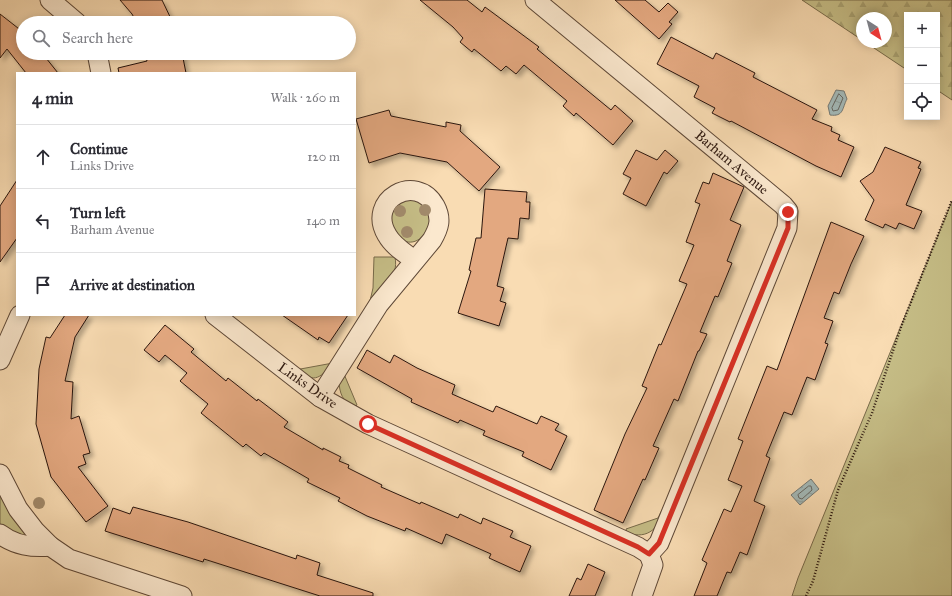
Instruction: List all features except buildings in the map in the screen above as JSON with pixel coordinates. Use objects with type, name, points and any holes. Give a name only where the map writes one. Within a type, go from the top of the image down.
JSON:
[{"type":"street","points":[[50,0],[69,16]]},
{"type":"street","name":"Barham Avenue","points":[[535,0],[783,205],[788,212],[788,228],[659,543],[649,554]]},
{"type":"street","points":[[98,60],[101,72]]},
{"type":"street","points":[[320,397],[379,304],[414,260]]},
{"type":"street","points":[[0,360],[20,316]]},
{"type":"street","name":"Links Drive","points":[[216,316],[320,397],[368,424],[638,547],[649,554]]},
{"type":"street","points":[[0,474],[18,509],[35,532],[50,546],[69,559],[182,596]]},
{"type":"street","points":[[0,534],[6,539],[36,548],[50,546]]},
{"type":"street","points":[[642,596],[653,566],[649,554]]},
{"type":"path","points":[[806,596],[813,581],[838,490],[872,413],[901,327],[952,200]]},
{"type":"green space","points":[[802,0],[952,0],[952,100],[940,92],[940,12],[904,12],[904,68],[874,48],[892,48],[892,12],[856,12],[856,36]]},
{"type":"green space","points":[[406,197],[427,205],[431,227],[419,239],[411,242],[400,240],[394,236],[389,209]]},
{"type":"green space","points":[[952,201],[952,596],[792,596],[798,578]]},
{"type":"green space","points":[[374,257],[395,257],[396,264],[395,271],[389,282],[370,301],[373,288]]},
{"type":"green space","points":[[333,363],[316,378],[311,378],[295,370]]},
{"type":"green space","points":[[344,374],[357,405],[354,408],[350,406],[342,397],[339,380]]},
{"type":"green space","points":[[0,488],[28,536],[25,538],[0,529]]},
{"type":"green space","points":[[664,506],[667,508],[660,521],[652,530],[642,535],[627,533],[626,529],[658,518]]},
{"type":"water","points":[[836,90],[844,91],[847,99],[842,111],[838,115],[830,115],[828,106]]},
{"type":"water","points":[[811,479],[819,489],[800,505],[791,495]]},
{"type":"route","points":[[368,424],[638,547],[649,554],[659,543],[788,228],[788,212]]}]
